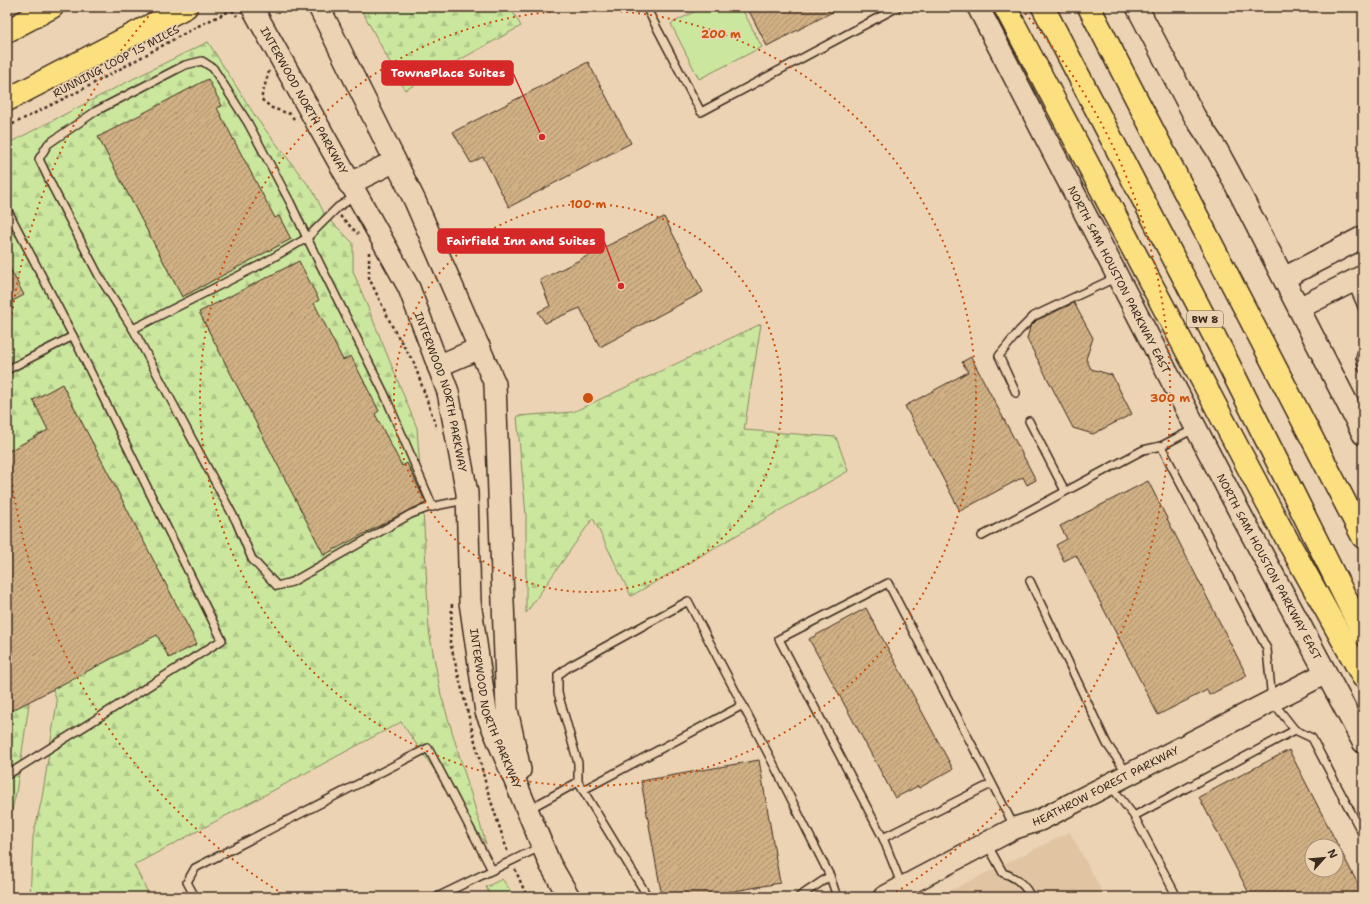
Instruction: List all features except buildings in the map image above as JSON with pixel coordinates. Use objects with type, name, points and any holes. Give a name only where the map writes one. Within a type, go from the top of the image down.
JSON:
[{"type":"main road","points":[[7,31],[52,7]]},
{"type":"main road","points":[[7,100],[186,7]]},
{"type":"main road","points":[[1005,7],[1267,503],[1363,677]]},
{"type":"main road","name":"BW 8","points":[[1043,7],[1222,351],[1363,633]]},
{"type":"main road","points":[[1089,7],[1363,537]]},
{"type":"street","name":"INTERWOOD NORTH PARKWAY","points":[[319,7],[395,161],[495,384],[507,710],[527,810]]},
{"type":"street","name":"NORTH SAM HOUSTON PARKWAY EAST","points":[[978,7],[1196,428],[1363,742]]},
{"type":"street","points":[[1137,7],[1195,117],[1217,150],[1300,308],[1363,434]]},
{"type":"street","name":"INTERWOOD NORTH PARKWAY","points":[[239,8],[353,190],[409,288],[448,392],[468,499],[470,602],[486,712],[550,864],[569,897]]},
{"type":"street","points":[[353,190],[395,161]]},
{"type":"street","points":[[1284,278],[1363,237]]},
{"type":"street","points":[[1300,308],[1357,279]]},
{"type":"street","points":[[438,366],[480,348]]},
{"type":"street","name":"HEATHROW FOREST PARKWAY","points":[[884,897],[909,889],[987,843],[1016,828],[1040,820],[1326,673]]},
{"type":"lane","points":[[646,7],[702,112],[898,7]]},
{"type":"lane","points":[[433,506],[384,392],[290,202],[248,123],[213,68],[202,61],[185,65],[96,111],[48,144],[39,159],[53,188],[99,276],[133,329],[236,521],[252,559],[277,586],[292,582],[411,514],[433,506],[468,499]]},
{"type":"lane","points":[[133,329],[260,264],[307,238],[353,190]]},
{"type":"lane","points":[[7,209],[73,336],[222,640],[7,775]]},
{"type":"lane","points":[[1016,393],[999,356],[1004,348],[1034,316],[1117,277]]},
{"type":"lane","points":[[1357,279],[1363,309]]},
{"type":"lane","points":[[7,370],[73,336]]},
{"type":"lane","points":[[1363,349],[1360,357],[1363,369]]},
{"type":"lane","points":[[1029,421],[1065,491]]},
{"type":"lane","points":[[982,536],[1142,450],[1161,446],[1196,428]]},
{"type":"lane","points":[[1161,446],[1267,649],[1272,701],[1295,730],[1312,738],[1363,835]]},
{"type":"lane","points":[[1030,581],[1107,744],[1128,775]]},
{"type":"lane","points":[[909,889],[779,640],[888,583],[991,784],[1016,828]]},
{"type":"lane","points":[[648,897],[578,782],[578,763],[558,693],[558,675],[570,666],[688,601],[830,876],[838,897]]},
{"type":"lane","points":[[583,790],[743,705]]},
{"type":"lane","points":[[1134,816],[1295,730]]},
{"type":"lane","points":[[195,897],[187,882],[195,868],[428,748],[492,870]]},
{"type":"lane","points":[[527,810],[578,782]]},
{"type":"lane","points":[[883,838],[991,784]]},
{"type":"lane","points":[[1109,785],[1134,816],[1177,897]]},
{"type":"lane","points":[[987,843],[1003,872],[1012,876],[1027,888],[1032,897]]},
{"type":"lane","points":[[437,897],[542,846]]},
{"type":"lane","points":[[799,897],[830,876]]},
{"type":"path","name":"RUNNING LOOP 1.5 MILES","points":[[7,127],[89,86],[198,26],[239,8]]},
{"type":"shaded area","points":[[1070,832],[1105,897],[937,897]]},
{"type":"green space","points":[[360,7],[510,7],[521,26],[405,90]]},
{"type":"green space","points":[[703,7],[741,7],[762,47],[699,79],[671,24]]},
{"type":"green space","points":[[208,42],[257,119],[313,191],[325,215],[353,243],[353,271],[417,428],[424,526],[429,631],[441,695],[486,844],[401,722],[134,865],[150,897],[30,897],[33,837],[42,798],[57,702],[42,655],[7,627],[7,144],[132,79]]},
{"type":"green space","points":[[761,324],[744,430],[836,437],[848,471],[631,596],[593,518],[526,613],[526,515],[517,416],[573,412]]},
{"type":"green space","points":[[7,659],[18,670],[29,704],[16,793],[7,830]]},
{"type":"green space","points":[[502,879],[515,897],[491,897],[486,887]]},
{"type":"place","name":"TownePlace Suites","points":[[542,137]]},
{"type":"place","name":"Fairfield Inn and Suites","points":[[621,286]]}]
